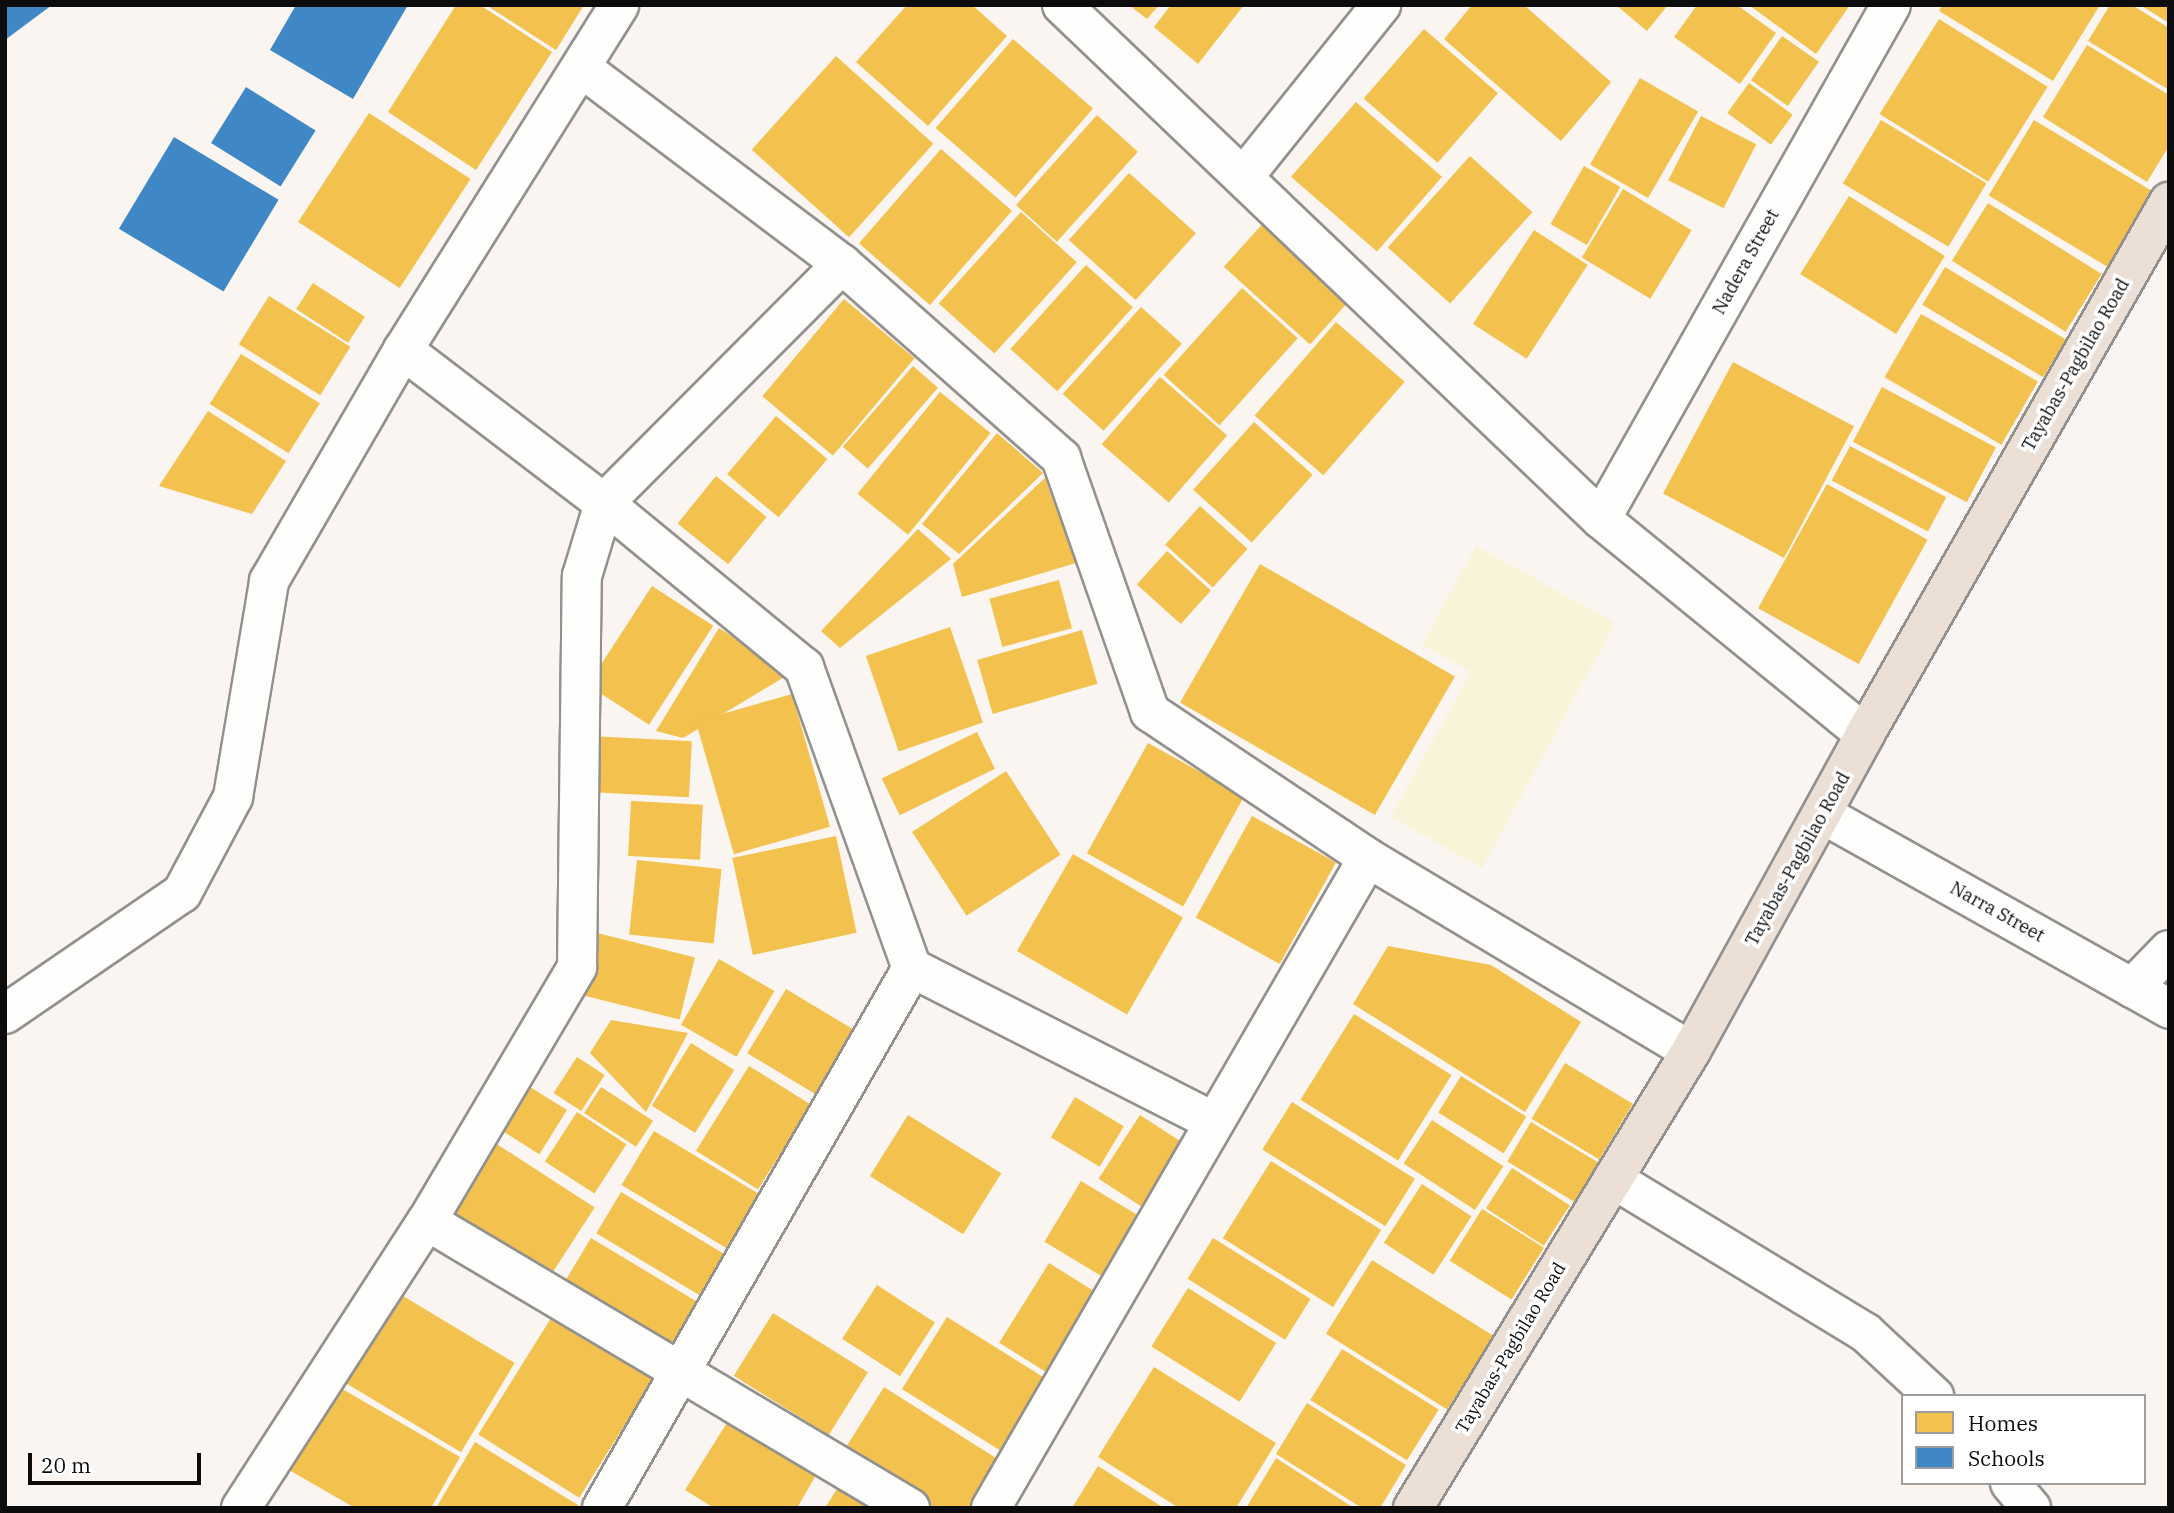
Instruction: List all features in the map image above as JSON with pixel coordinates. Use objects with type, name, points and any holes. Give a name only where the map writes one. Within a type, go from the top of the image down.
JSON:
[{"type":"main road","name":"Tayabas-Pagbilao Road","points":[[1413,1508],[1691,1051],[1824,815],[1865,734],[2169,202]]},
{"type":"street","points":[[5,1014],[182,893],[233,797],[269,581],[403,350],[583,69],[619,5]]},
{"type":"street","points":[[1062,5],[1245,175],[1601,519],[1865,734]]},
{"type":"street","points":[[1245,175],[1381,5]]},
{"type":"street","name":"Nadera Street","points":[[1601,519],[1891,5]]},
{"type":"street","points":[[583,69],[842,264],[1061,458],[1150,712],[1368,858],[1691,1051]]},
{"type":"street","points":[[241,1508],[427,1221],[578,967],[582,576],[604,503],[842,264]]},
{"type":"street","points":[[403,350],[604,503],[804,667],[912,968],[1214,1122]]},
{"type":"street","name":"Narra Street","points":[[1824,815],[2169,1009]]},
{"type":"street","points":[[990,1508],[1368,858]]},
{"type":"street","points":[[2132,988],[2169,950]]},
{"type":"street","points":[[602,1508],[912,968]]},
{"type":"street","points":[[1613,1179],[1866,1333],[1932,1394]]},
{"type":"street","points":[[427,1221],[910,1508]]},
{"type":"street","points":[[2012,1485],[2031,1508]]},
{"type":"shaded area","points":[[1476,546],[1615,623],[1482,868],[1391,817],[1471,672],[1422,645]]},
{"type":"building: Homes","points":[[456,5],[480,5],[552,52],[476,170],[388,112]]},
{"type":"building: Homes","points":[[486,5],[584,5],[556,50]]},
{"type":"building: Homes","points":[[907,5],[972,5],[1007,36],[928,126],[856,62]]},
{"type":"building: Homes","points":[[1129,5],[1159,5],[1147,19]]},
{"type":"building: Homes","points":[[1171,5],[1244,5],[1198,64],[1154,27]]},
{"type":"building: Homes","points":[[1472,5],[1524,5],[1611,82],[1561,141],[1444,39]]},
{"type":"building: Homes","points":[[1616,5],[1668,5],[1647,31]]},
{"type":"building: Homes","points":[[1697,5],[1737,5],[1776,33],[1740,84],[1674,37]]},
{"type":"building: Homes","points":[[1749,5],[1850,5],[1816,54]]},
{"type":"building: Homes","points":[[1942,5],[2100,5],[2053,81],[1939,11]]},
{"type":"building: Homes","points":[[2110,5],[2132,5],[2169,28],[2169,90],[2088,41]]},
{"type":"building: Homes","points":[[2140,5],[2169,5],[2169,23]]},
{"type":"building: Homes","points":[[1939,19],[2048,87],[1988,182],[1880,114]]},
{"type":"building: Homes","points":[[1424,29],[1498,93],[1438,163],[1364,98]]},
{"type":"building: Homes","points":[[1782,36],[1819,62],[1788,106],[1751,80]]},
{"type":"building: Homes","points":[[1013,39],[1093,109],[1016,198],[936,128]]},
{"type":"building: Homes","points":[[2087,45],[2169,95],[2169,146],[2147,182],[2043,117]]},
{"type":"building: Homes","points":[[836,56],[933,144],[849,237],[752,150]]},
{"type":"building: Homes","points":[[1640,78],[1698,112],[1648,198],[1590,165]]},
{"type":"building: Homes","points":[[1749,83],[1793,115],[1771,145],[1727,113]]},
{"type":"building: Homes","points":[[1356,102],[1442,177],[1377,252],[1291,177]]},
{"type":"building: Homes","points":[[369,113],[470,179],[400,288],[298,222]]},
{"type":"building: Homes","points":[[1097,115],[1138,152],[1057,242],[1016,205]]},
{"type":"building: Homes","points":[[1701,116],[1756,144],[1724,208],[1668,180]]},
{"type":"building: Homes","points":[[1881,120],[1986,183],[1948,247],[1843,183]]},
{"type":"building: Homes","points":[[2034,120],[2156,193],[2110,269],[1989,195]]},
{"type":"building: Homes","points":[[941,149],[1012,211],[930,305],[859,243]]},
{"type":"building: Homes","points":[[1470,156],[1532,212],[1450,304],[1388,247]]},
{"type":"building: Homes","points":[[1584,166],[1620,187],[1587,245],[1550,224]]},
{"type":"building: Homes","points":[[1129,173],[1196,233],[1136,300],[1069,240]]},
{"type":"building: Homes","points":[[1623,189],[1692,230],[1650,299],[1582,258]]},
{"type":"building: Homes","points":[[1849,196],[1945,256],[1896,334],[1800,274]]},
{"type":"building: Homes","points":[[1988,203],[2102,274],[2066,332],[1952,261]]},
{"type":"building: Homes","points":[[1021,212],[1077,262],[994,354],[939,303]]},
{"type":"building: Homes","points":[[1266,220],[1352,298],[1310,344],[1224,267]]},
{"type":"building: Homes","points":[[1534,230],[1588,265],[1527,359],[1473,324]]},
{"type":"building: Homes","points":[[1086,265],[1133,307],[1057,391],[1010,349]]},
{"type":"building: Homes","points":[[1945,267],[2066,340],[2043,377],[1922,305]]},
{"type":"building: Homes","points":[[313,283],[365,317],[348,343],[296,309]]},
{"type":"building: Homes","points":[[1242,288],[1298,338],[1219,425],[1164,375]]},
{"type":"building: Homes","points":[[269,296],[350,347],[320,395],[239,344]]},
{"type":"building: Homes","points":[[844,299],[914,358],[833,455],[762,396]]},
{"type":"building: Homes","points":[[1141,307],[1182,344],[1104,431],[1063,394]]},
{"type":"building: Homes","points":[[1921,314],[2038,381],[2001,445],[1884,377]]},
{"type":"building: Homes","points":[[1336,322],[1405,382],[1323,475],[1255,416]]},
{"type":"building: Homes","points":[[241,354],[320,403],[289,453],[210,404]]},
{"type":"building: Homes","points":[[1733,362],[1854,426],[1784,558],[1663,494]]},
{"type":"building: Homes","points":[[913,366],[938,388],[868,468],[843,447]]},
{"type":"building: Homes","points":[[1160,377],[1227,435],[1169,503],[1102,444]]},
{"type":"building: Homes","points":[[1882,387],[1996,448],[1967,502],[1853,442]]},
{"type":"building: Homes","points":[[940,392],[991,433],[908,535],[858,494]]},
{"type":"building: Homes","points":[[208,411],[286,461],[252,514],[159,486]]},
{"type":"building: Homes","points":[[776,416],[827,459],[778,517],[727,474]]},
{"type":"building: Homes","points":[[1254,422],[1313,475],[1252,542],[1193,490]]},
{"type":"building: Homes","points":[[997,433],[1043,473],[959,554],[922,524]]},
{"type":"building: Homes","points":[[1850,446],[1946,497],[1928,532],[1832,480]]},
{"type":"building: Homes","points":[[716,476],[767,517],[728,564],[678,523]]},
{"type":"building: Homes","points":[[1045,478],[1076,563],[962,597],[953,564]]},
{"type":"building: Homes","points":[[1827,484],[1928,540],[1859,664],[1758,608]]},
{"type":"building: Homes","points":[[1200,506],[1248,549],[1213,587],[1165,545]]},
{"type":"building: Homes","points":[[918,529],[951,559],[840,648],[821,631]]},
{"type":"building: Homes","points":[[1167,551],[1211,590],[1181,624],[1137,584]]},
{"type":"building: Homes","points":[[1260,564],[1455,676],[1375,815],[1180,703]]},
{"type":"building: Homes","points":[[1059,580],[1072,628],[1002,647],[989,599]]},
{"type":"building: Homes","points":[[652,586],[713,626],[649,725],[588,685]]},
{"type":"building: Homes","points":[[950,627],[983,722],[899,751],[866,656]]},
{"type":"building: Homes","points":[[719,628],[791,673],[683,738],[656,731]]},
{"type":"building: Homes","points":[[1082,630],[1097,684],[993,714],[977,660]]},
{"type":"building: Homes","points":[[792,694],[830,827],[734,854],[696,722]]},
{"type":"building: Homes","points":[[977,732],[995,769],[900,815],[882,778]]},
{"type":"building: Homes","points":[[591,736],[692,741],[689,797],[588,792]]},
{"type":"building: Homes","points":[[1148,743],[1244,796],[1183,907],[1087,853]]},
{"type":"building: Homes","points":[[1006,771],[1060,855],[967,916],[912,832]]},
{"type":"building: Homes","points":[[631,801],[703,805],[700,860],[628,856]]},
{"type":"building: Homes","points":[[1252,816],[1336,863],[1280,964],[1196,917]]},
{"type":"building: Homes","points":[[836,836],[857,933],[753,955],[732,858]]},
{"type":"building: Homes","points":[[1073,854],[1183,918],[1127,1014],[1017,951]]},
{"type":"building: Homes","points":[[637,860],[722,869],[714,943],[629,935]]},
{"type":"building: Homes","points":[[597,933],[695,957],[680,1020],[582,995]]},
{"type":"building: Homes","points":[[1388,946],[1491,965],[1581,1022],[1525,1112],[1353,1004]]},
{"type":"building: Homes","points":[[719,959],[774,991],[736,1057],[681,1025]]},
{"type":"building: Homes","points":[[786,989],[861,1034],[822,1098],[747,1053]]},
{"type":"building: Homes","points":[[1354,1014],[1452,1075],[1398,1161],[1300,1100]]},
{"type":"building: Homes","points":[[611,1020],[688,1033],[646,1112],[590,1053]]},
{"type":"building: Homes","points":[[691,1043],[734,1070],[695,1133],[652,1106]]},
{"type":"building: Homes","points":[[577,1057],[605,1075],[581,1111],[554,1093]]},
{"type":"building: Homes","points":[[1565,1063],[1633,1104],[1599,1159],[1532,1119]]},
{"type":"building: Homes","points":[[749,1066],[811,1105],[758,1189],[696,1151]]},
{"type":"building: Homes","points":[[1461,1076],[1526,1117],[1504,1153],[1438,1112]]},
{"type":"building: Homes","points":[[522,1082],[567,1110],[539,1154],[494,1126]]},
{"type":"building: Homes","points":[[601,1087],[653,1121],[636,1147],[584,1113]]},
{"type":"building: Homes","points":[[1075,1097],[1124,1126],[1100,1167],[1051,1137]]},
{"type":"building: Homes","points":[[1292,1102],[1415,1179],[1385,1226],[1262,1149]]},
{"type":"building: Homes","points":[[577,1112],[626,1144],[594,1194],[545,1161]]},
{"type":"building: Homes","points":[[908,1115],[1001,1173],[963,1234],[870,1176]]},
{"type":"building: Homes","points":[[1140,1115],[1191,1148],[1150,1212],[1099,1179]]},
{"type":"building: Homes","points":[[1432,1120],[1503,1166],[1475,1210],[1404,1164]]},
{"type":"building: Homes","points":[[1531,1122],[1600,1164],[1577,1203],[1507,1161]]},
{"type":"building: Homes","points":[[654,1131],[765,1197],[732,1251],[622,1185]]},
{"type":"building: Homes","points":[[489,1139],[595,1208],[542,1288],[437,1220]]},
{"type":"building: Homes","points":[[1271,1161],[1381,1230],[1333,1307],[1223,1238]]},
{"type":"building: Homes","points":[[1512,1168],[1570,1206],[1544,1246],[1486,1208]]},
{"type":"building: Homes","points":[[1081,1181],[1147,1221],[1110,1282],[1044,1242]]},
{"type":"building: Homes","points":[[1422,1184],[1471,1216],[1433,1275],[1384,1243]]},
{"type":"building: Homes","points":[[621,1192],[738,1263],[714,1304],[596,1233]]},
{"type":"building: Homes","points":[[1482,1209],[1544,1248],[1512,1299],[1450,1261]]},
{"type":"building: Homes","points":[[591,1238],[703,1305],[677,1350],[564,1283]]},
{"type":"building: Homes","points":[[1213,1238],[1311,1299],[1285,1340],[1188,1279]]},
{"type":"building: Homes","points":[[1372,1260],[1493,1336],[1447,1410],[1326,1334]]},
{"type":"building: Homes","points":[[1049,1263],[1099,1294],[1049,1374],[999,1343]]},
{"type":"building: Homes","points":[[877,1285],[935,1323],[900,1376],[842,1339]]},
{"type":"building: Homes","points":[[1188,1288],[1276,1343],[1240,1402],[1151,1347]]},
{"type":"building: Homes","points":[[398,1293],[515,1363],[461,1452],[344,1382]]},
{"type":"building: Homes","points":[[773,1313],[868,1372],[829,1435],[734,1376]]},
{"type":"building: Homes","points":[[553,1315],[654,1378],[579,1498],[478,1435]]},
{"type":"building: Homes","points":[[947,1317],[1050,1382],[1005,1454],[902,1389]]},
{"type":"building: Homes","points":[[1342,1349],[1439,1409],[1407,1460],[1310,1400]]},
{"type":"building: Homes","points":[[1154,1367],[1276,1443],[1236,1508],[1179,1508],[1098,1457]]},
{"type":"building: Homes","points":[[337,1386],[460,1457],[431,1508],[355,1508],[289,1470]]},
{"type":"building: Homes","points":[[884,1387],[999,1460],[970,1508],[931,1508],[843,1452]]},
{"type":"building: Homes","points":[[1307,1403],[1406,1465],[1380,1508],[1362,1508],[1276,1454]]},
{"type":"building: Homes","points":[[728,1421],[816,1475],[797,1508],[714,1508],[685,1490]]},
{"type":"building: Homes","points":[[475,1442],[578,1505],[577,1508],[436,1508]]},
{"type":"building: Homes","points":[[1276,1458],[1354,1508],[1246,1508]]},
{"type":"building: Homes","points":[[1098,1466],[1164,1508],[1072,1508]]},
{"type":"building: Homes","points":[[840,1484],[878,1508],[825,1508]]},
{"type":"building: Schools","points":[[5,5],[52,5],[5,40]]},
{"type":"building: Schools","points":[[296,5],[408,5],[353,99],[270,50]]},
{"type":"building: Schools","points":[[246,87],[316,130],[281,186],[211,143]]},
{"type":"building: Schools","points":[[174,137],[279,200],[223,292],[119,229]]}]
